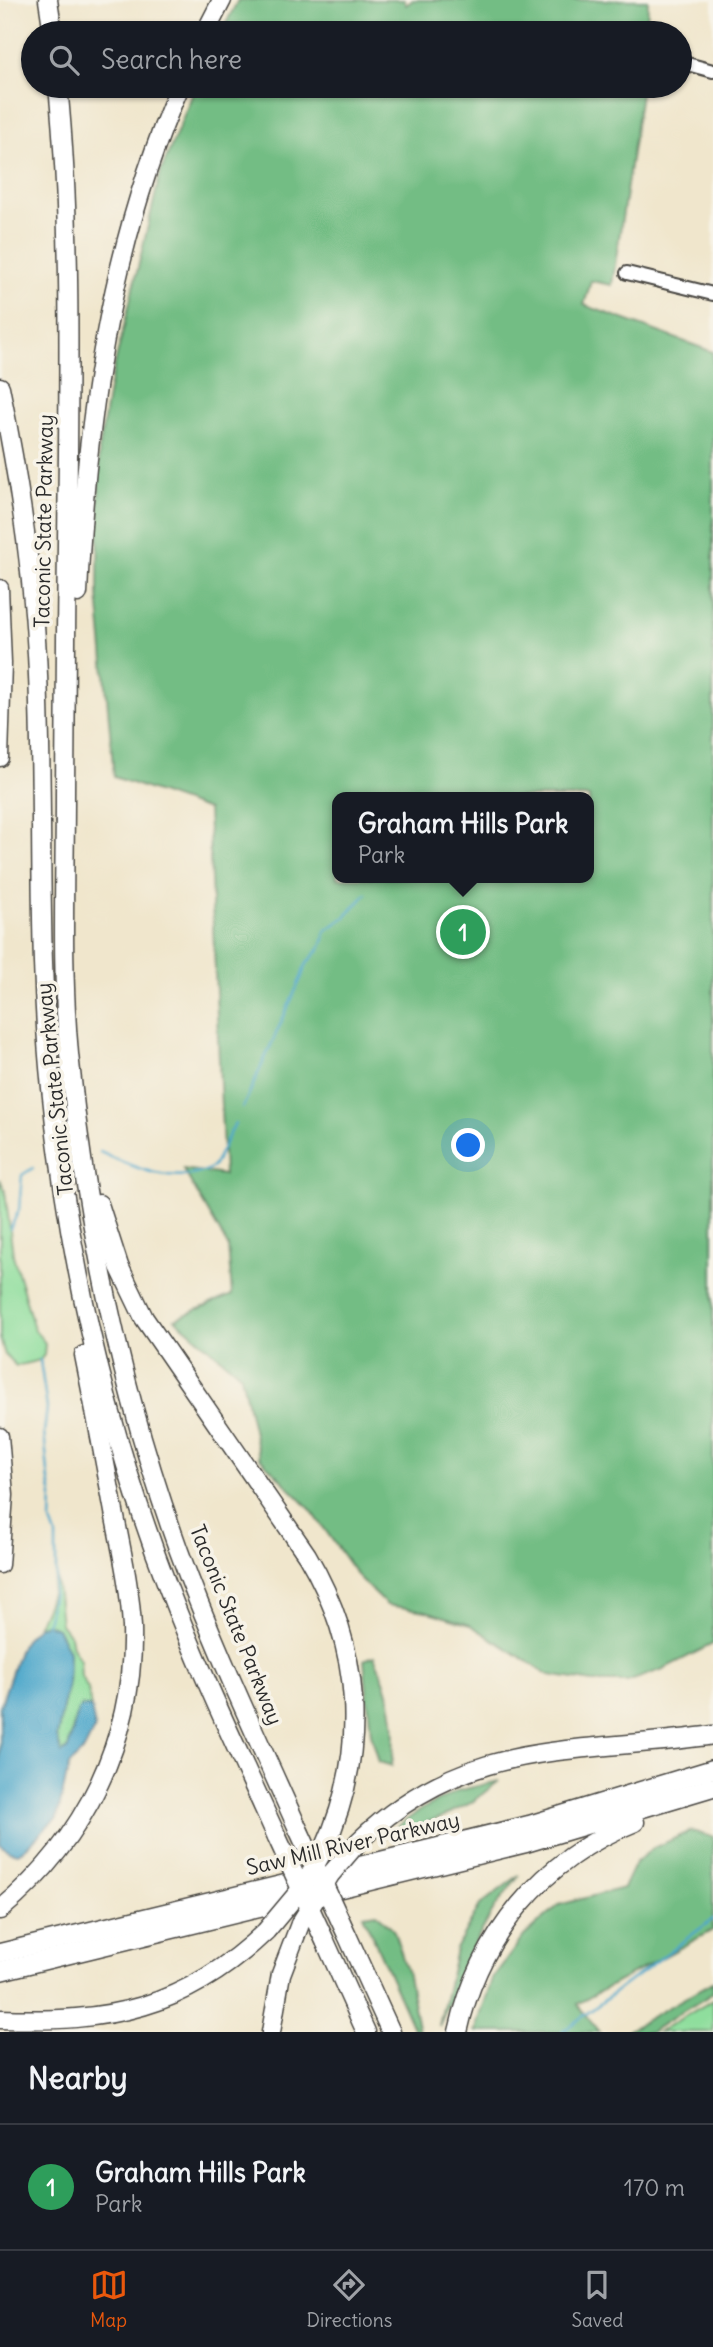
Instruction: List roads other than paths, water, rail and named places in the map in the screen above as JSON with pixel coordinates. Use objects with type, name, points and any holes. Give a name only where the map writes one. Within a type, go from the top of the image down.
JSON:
[{"type":"highway","points":[[48,0],[51,21]]},
{"type":"highway","points":[[211,21],[222,0]]},
{"type":"highway","name":"Taconic State Parkway","points":[[59,98],[66,184],[69,306],[64,902],[67,1014],[88,1200],[125,1378],[150,1466],[204,1617],[391,2032]]},
{"type":"highway","points":[[65,706],[75,687],[78,581],[85,494],[93,412],[106,330],[121,260],[141,188],[175,98]]},
{"type":"highway","name":"Taconic State Parkway","points":[[0,387],[22,503],[33,599],[47,1037],[60,1171],[76,1264],[103,1385],[147,1531],[195,1654],[366,2032]]},
{"type":"highway","points":[[0,2019],[80,2019],[120,2012],[149,2004],[204,1979],[239,1955],[266,1931],[302,1888],[324,1849],[343,1799],[353,1740],[352,1679],[339,1621],[328,1594],[307,1555],[168,1355],[133,1297],[107,1233],[78,1125]]},
{"type":"highway","points":[[0,1910],[47,1865],[69,1838],[87,1809],[114,1746],[129,1682],[132,1636],[129,1595],[81,1335],[76,1264]]},
{"type":"highway","points":[[271,2032],[281,1975],[300,1924],[330,1875],[359,1841],[411,1798],[439,1783],[485,1765],[532,1754],[713,1735]]},
{"type":"highway","name":"Saw Mill River Parkway","points":[[0,1953],[529,1825],[713,1769]]},
{"type":"highway","name":"Saw Mill River Parkway","points":[[0,1970],[526,1843],[713,1787]]},
{"type":"highway","points":[[458,2032],[470,1988],[491,1944],[516,1909],[546,1876],[569,1857],[611,1833],[713,1795]]},
{"type":"main road","points":[[0,588],[4,690],[0,758]]},
{"type":"main road","points":[[0,1436],[5,1496],[0,1565]]},
{"type":"street","points":[[692,65],[713,71]]},
{"type":"street","points":[[627,273],[713,294]]},
{"type":"water","points":[[47,1624],[57,1628],[69,1652],[68,1684],[57,1736],[61,1753],[68,1749],[78,1710],[83,1706],[91,1708],[95,1728],[84,1750],[69,1765],[57,1818],[18,1853],[9,1851],[0,1844],[0,1707],[20,1648],[37,1627]]},
{"type":"waterway","points":[[243,1107],[304,969],[322,945],[325,931],[345,917],[366,894]]},
{"type":"waterway","points":[[100,1152],[155,1173],[185,1176],[199,1173],[213,1167],[235,1123]]},
{"type":"waterway","points":[[10,1229],[19,1210],[22,1175],[33,1168]]},
{"type":"waterway","points":[[40,1360],[47,1408],[44,1433],[52,1496],[51,1522],[56,1536],[56,1576],[47,1624]]},
{"type":"waterway","points":[[562,2032],[713,1919]]},
{"type":"place","name":"Graham Hills Park","points":[[463,932]]}]
